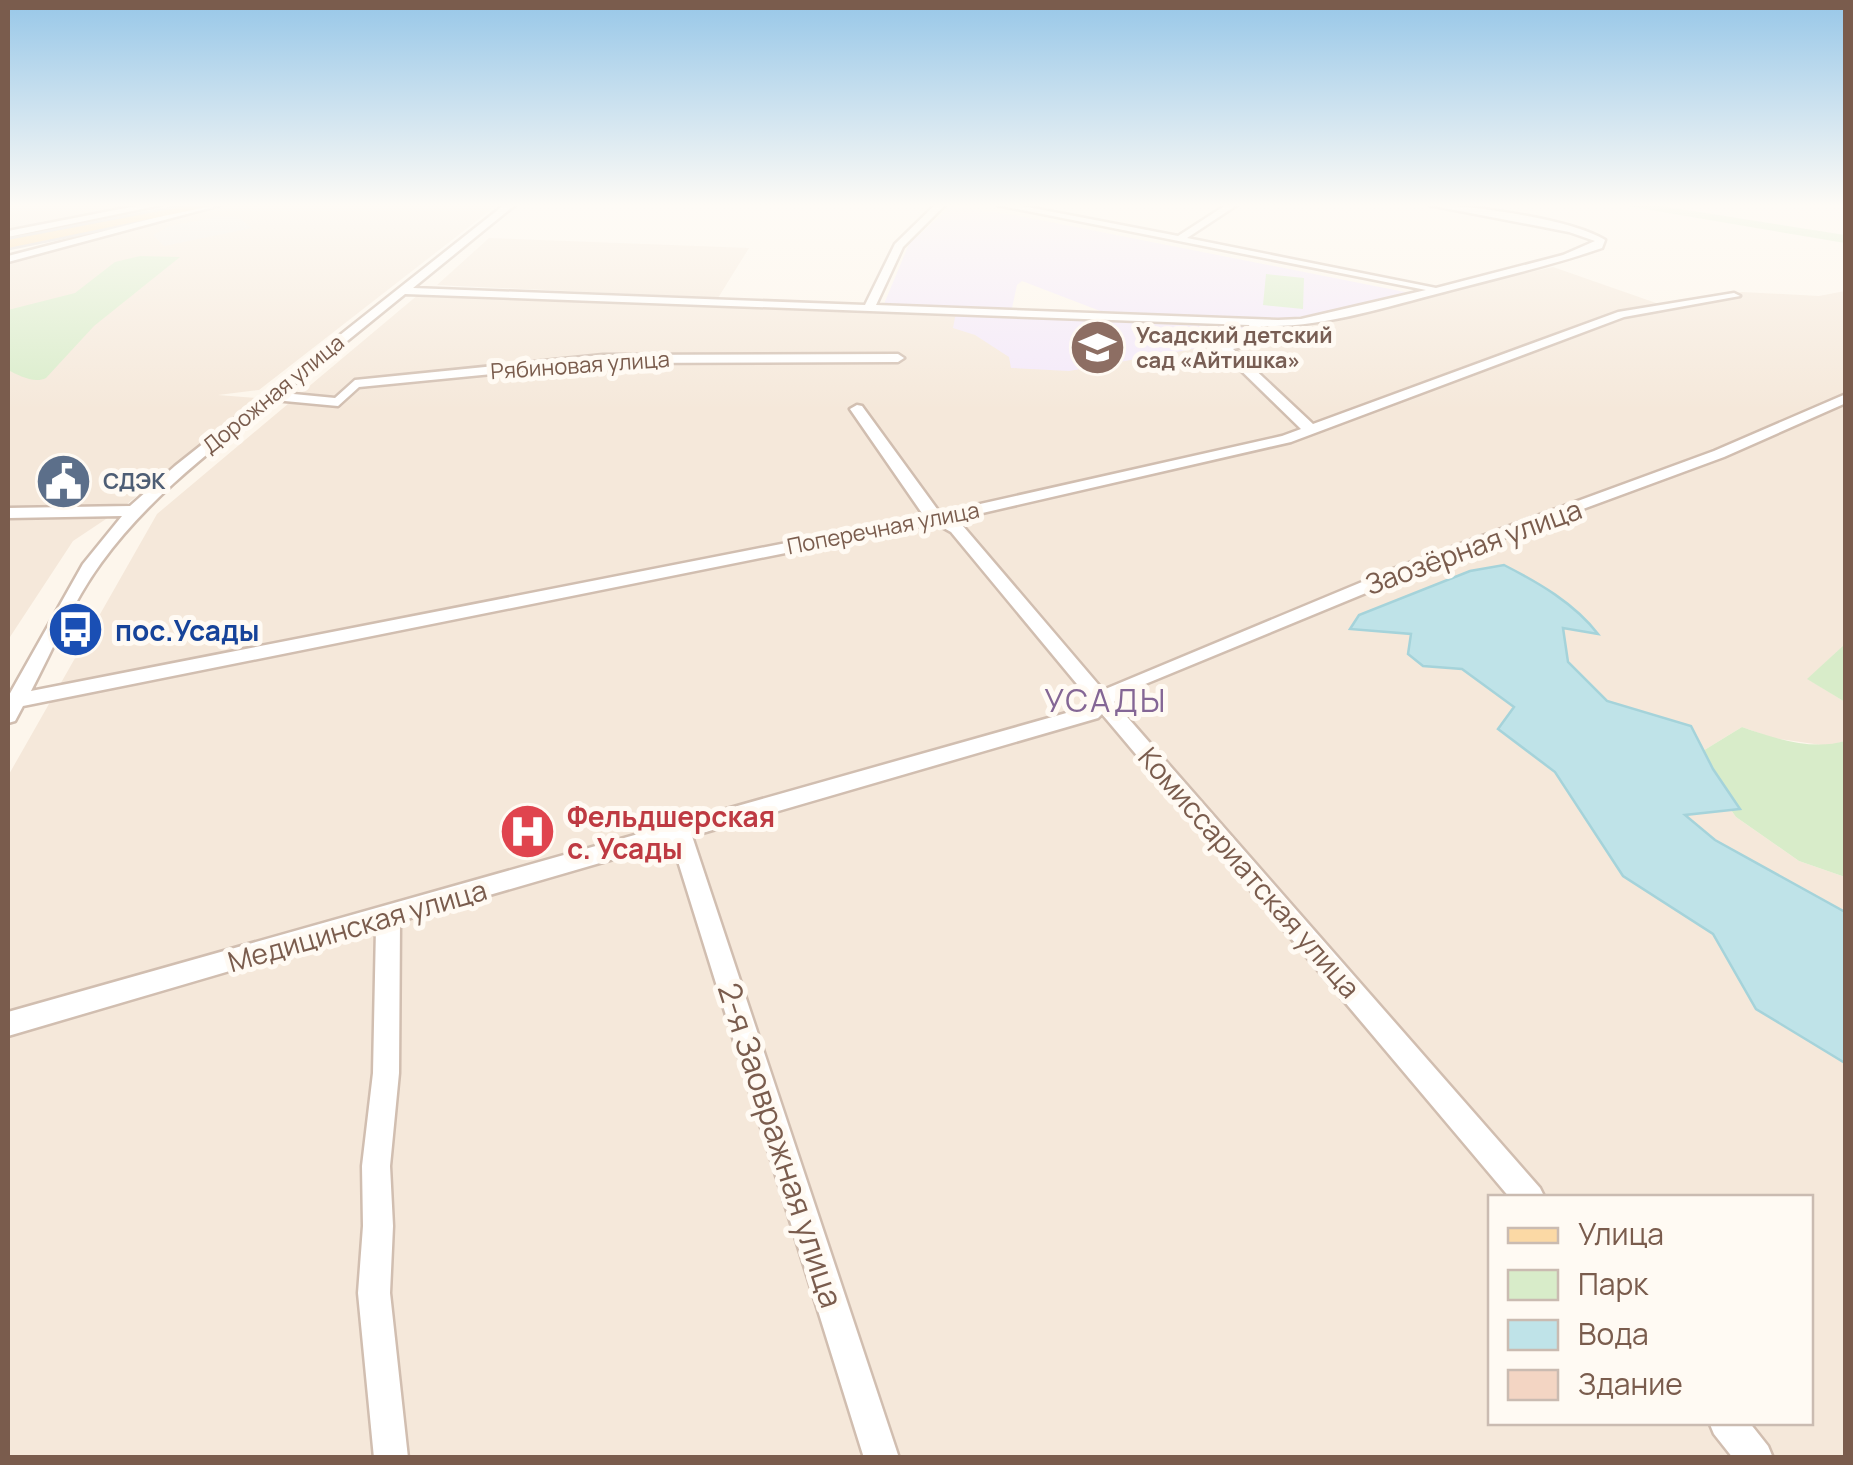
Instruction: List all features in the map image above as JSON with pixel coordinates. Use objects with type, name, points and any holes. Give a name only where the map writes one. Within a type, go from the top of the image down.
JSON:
[{"type":"street","name":"Дорожная улица","points":[[12,709],[91,564],[134,511],[423,273]]},
{"type":"street","points":[[869,308],[886,273]]},
{"type":"street","points":[[1360,273],[1443,290]]},
{"type":"street","points":[[400,291],[1300,322],[1505,273]]},
{"type":"street","name":"Поперечная улица","points":[[12,709],[939,518],[1286,439],[1622,314],[1734,296]]},
{"type":"street","points":[[1254,322],[1260,339],[1224,348],[1263,383],[1274,401],[1310,428]]},
{"type":"street","name":"Рябиновая улица","points":[[270,396],[338,402],[355,384],[603,359],[898,358]]},
{"type":"street","name":"Заозёрная улица","points":[[1104,700],[1114,690],[1301,611],[1500,534],[1662,479],[1846,398]]},
{"type":"street","name":"Комиссариатская улица","points":[[857,409],[930,514],[958,529],[1166,777],[1527,1195]]},
{"type":"street","points":[[8,513],[134,511]]},
{"type":"street","name":"Медицинская улица","points":[[8,1024],[1091,713],[1104,700]]},
{"type":"street","name":"2-я Заовражная улица","points":[[680,832],[882,1458]]},
{"type":"street","points":[[388,917],[386,1073],[376,1166],[374,1294],[391,1458]]},
{"type":"street","points":[[1728,1425],[1756,1458]]},
{"type":"shaded area","points":[[8,273],[409,273],[259,390],[218,395],[256,398],[121,509],[73,541],[8,640]]},
{"type":"shaded area","points":[[450,273],[733,273],[718,298],[437,285]]},
{"type":"shaded area","points":[[897,273],[1311,273],[1415,294],[1285,320],[1108,314],[1022,281],[1017,285],[1012,308],[884,304]]},
{"type":"shaded area","points":[[1524,273],[1571,273],[1659,304],[1742,292],[1819,296],[1845,291],[1845,644],[1808,679],[1845,702],[1845,741],[1828,746],[1773,738],[1742,727],[1693,757],[1736,817],[1799,861],[1845,877],[1845,1457],[8,1458],[8,776],[157,514],[419,294],[1301,323]]},
{"type":"shaded area","name":"Усадский детский сад «Айтишка»","points":[[956,312],[1249,324],[1254,338],[1069,371],[1011,368],[1009,357],[975,335],[953,328]]},
{"type":"green space","points":[[100,273],[160,273],[94,326],[46,378],[31,379],[8,370],[8,310],[75,293]]},
{"type":"green space","points":[[1266,274],[1304,278],[1303,309],[1263,305]]},
{"type":"green space","points":[[1845,644],[1845,702],[1807,679]]},
{"type":"green space","points":[[1742,727],[1806,744],[1845,741],[1845,877],[1799,861],[1736,817],[1693,757]]},
{"type":"water","points":[[1504,565],[1567,603],[1598,634],[1563,628],[1568,662],[1607,701],[1691,726],[1740,809],[1685,815],[1715,840],[1845,912],[1845,1063],[1756,1009],[1713,934],[1623,876],[1555,772],[1498,729],[1514,707],[1462,669],[1423,666],[1408,654],[1411,634],[1350,629],[1359,615],[1470,571]]},
{"type":"building","name":"Фельдшерская с. Усады","points":[[534,814],[536,824],[545,821],[548,840],[512,850],[509,821]]},
{"type":"place","name":"Усадский детский сад «Айтишка»","points":[[1097,348]]},
{"type":"place","name":"СДЭК","points":[[64,481]]},
{"type":"place","name":"пос.Усады","points":[[76,630]]},
{"type":"place","name":"Фельдшерская с. Усады","points":[[528,832]]},
{"type":"district","name":"УСАДЫ","points":[[1106,700]]}]
